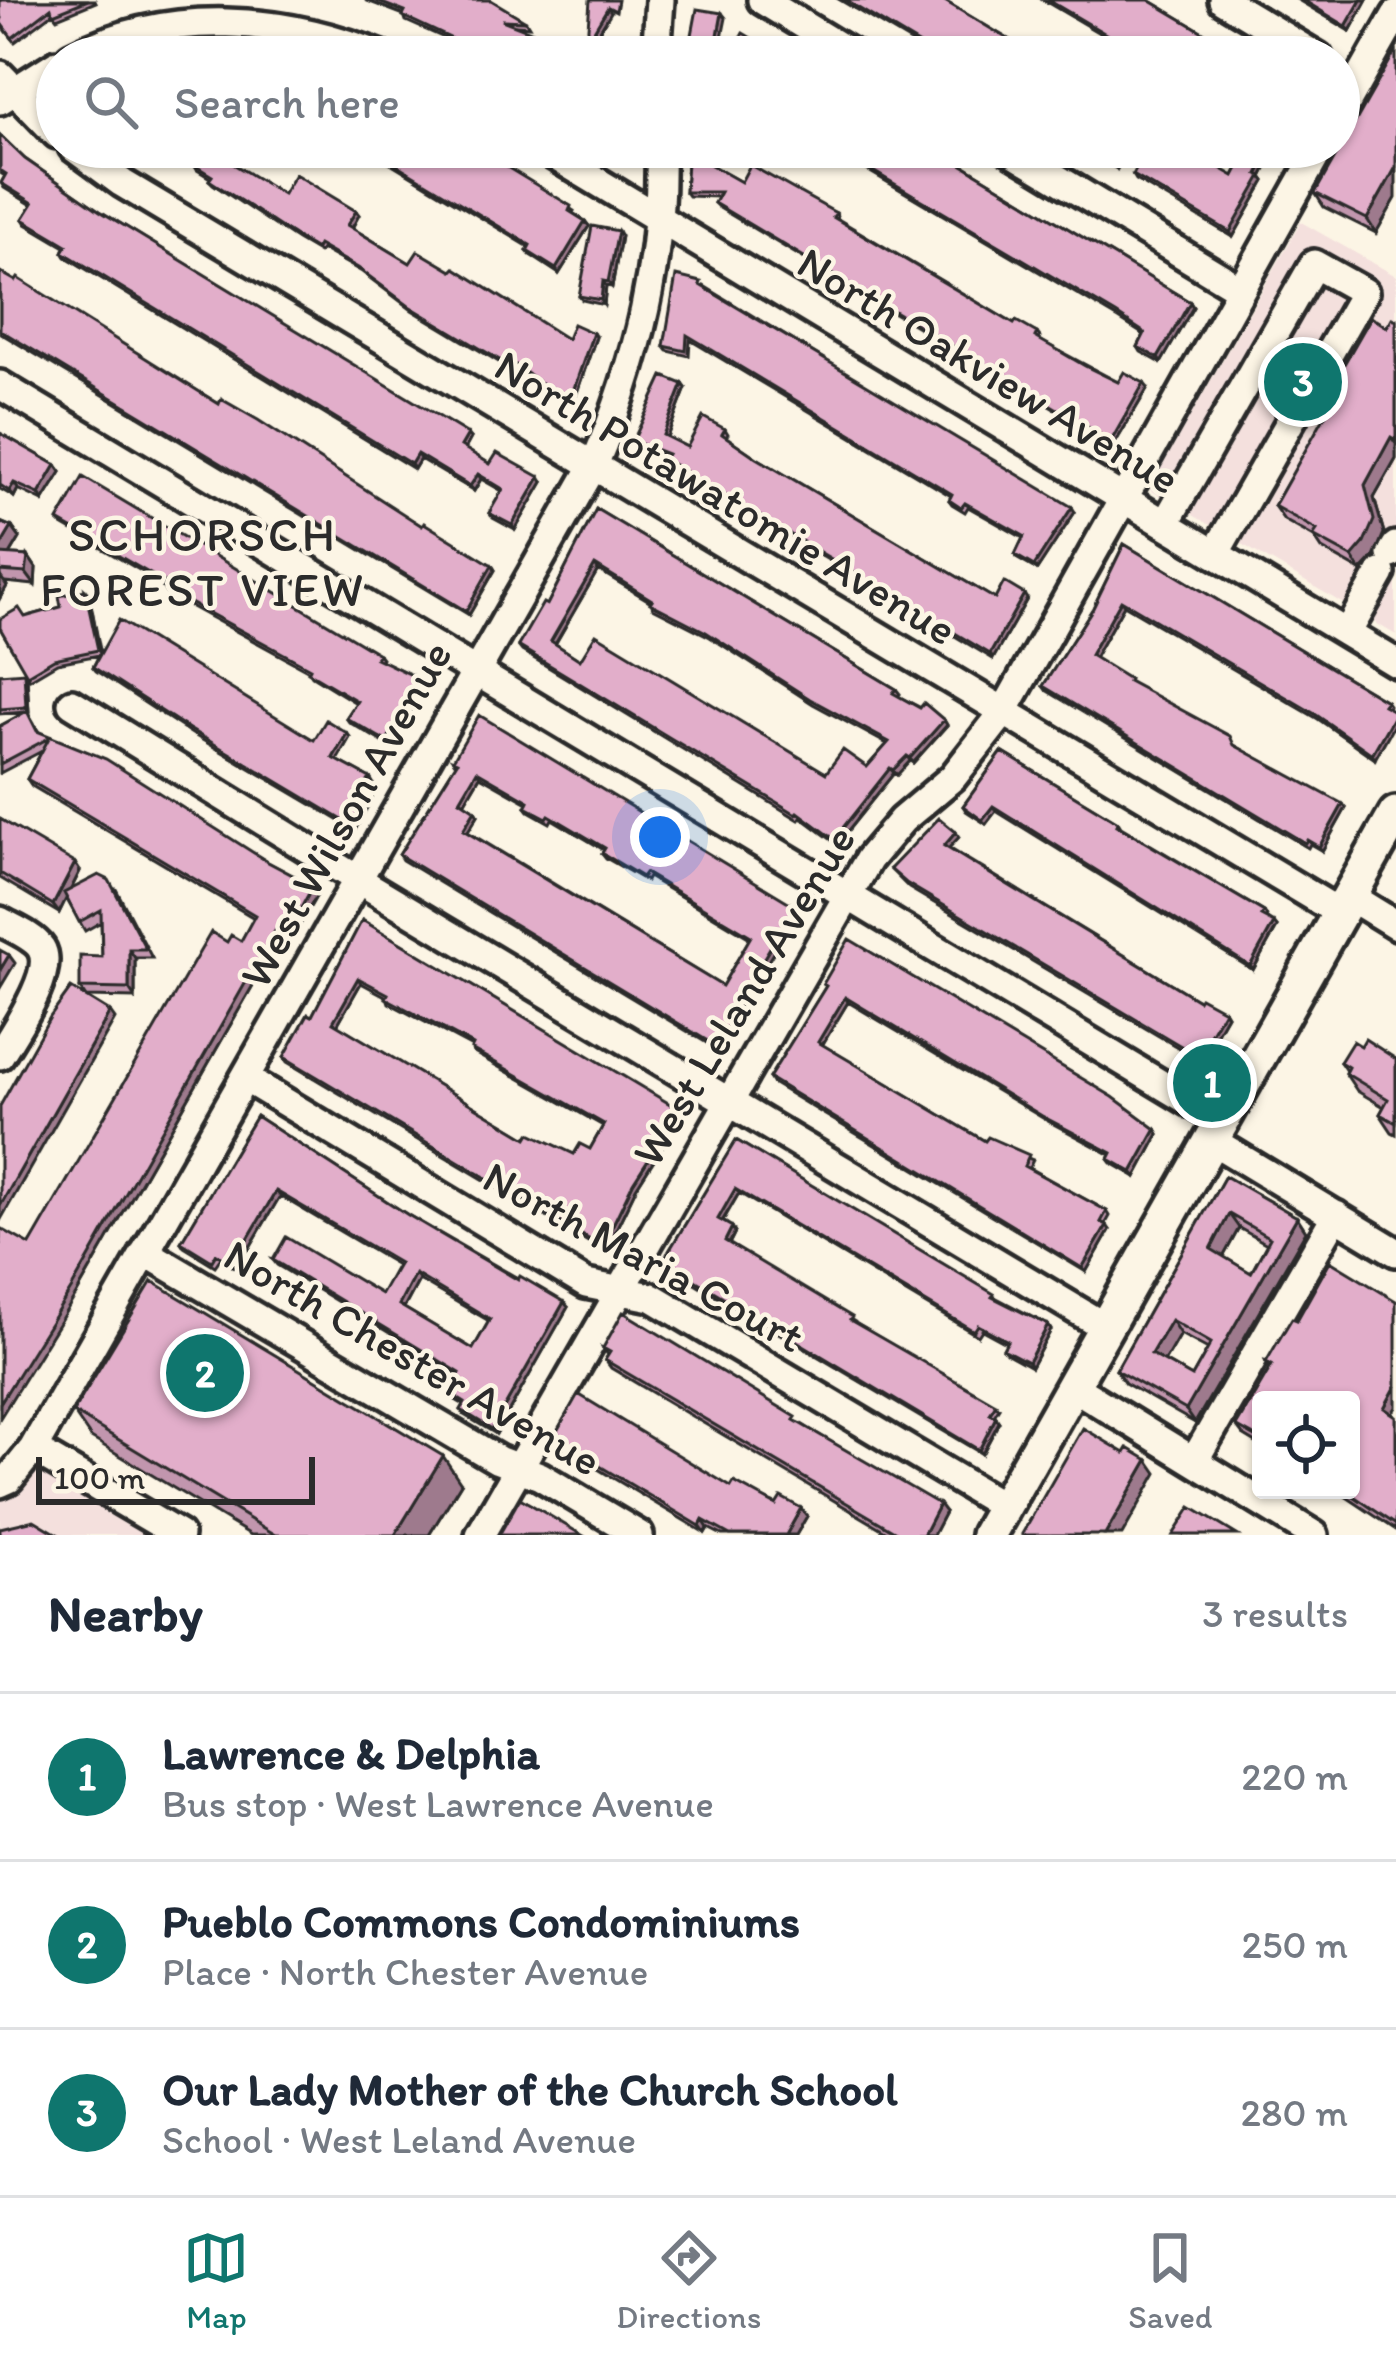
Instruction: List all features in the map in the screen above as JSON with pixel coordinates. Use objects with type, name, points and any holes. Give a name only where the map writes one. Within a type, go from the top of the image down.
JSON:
[{"type":"main road","points":[[996,1521],[1396,814]]},
{"type":"street","points":[[657,36],[660,0]]},
{"type":"street","points":[[762,0],[821,36]]},
{"type":"street","points":[[1222,0],[1283,36]]},
{"type":"street","points":[[1360,62],[1396,15]]},
{"type":"street","points":[[125,36],[214,22],[321,36]]},
{"type":"street","points":[[36,74],[4,88],[36,116]]},
{"type":"street","name":"North Potawatomie Avenue","points":[[102,168],[1003,712],[1344,905],[1396,925]]},
{"type":"street","name":"North Oakview Avenue","points":[[574,168],[1396,663]]},
{"type":"street","name":"West Wilson Avenue","points":[[0,1483],[9,1479],[33,1449],[594,464],[618,410],[651,287],[660,168]]},
{"type":"street","points":[[1040,168],[1240,289]]},
{"type":"street","name":"West Leland Avenue","points":[[481,1535],[884,837],[953,777],[1003,712],[1310,168]]},
{"type":"street","points":[[1165,524],[1314,264],[1364,292],[1215,554]]},
{"type":"street","points":[[0,386],[848,896],[1396,1252]]},
{"type":"street","points":[[1346,633],[1389,558]]},
{"type":"street","points":[[72,703],[1106,1327]]},
{"type":"street","points":[[0,921],[40,947],[45,962],[33,997],[0,1055]]},
{"type":"street","name":"North Maria Court","points":[[245,1078],[586,1283],[652,1297],[996,1521]]},
{"type":"street","points":[[1194,1461],[1336,1215]]},
{"type":"street","name":"North Chester Avenue","points":[[145,1252],[498,1460],[539,1476],[639,1535]]},
{"type":"street","points":[[1072,1386],[1314,1535]]},
{"type":"street","points":[[33,1449],[178,1535]]},
{"type":"shaded area","points":[[1301,222],[1396,276],[1396,635],[1149,489]]},
{"type":"shaded area","points":[[33,1457],[164,1535],[0,1535],[0,1488]]},
{"type":"building","points":[[0,0],[88,0],[53,14],[51,8],[12,38],[0,22]]},
{"type":"building","points":[[374,0],[491,0],[526,21],[502,20],[543,36],[446,36],[403,16],[405,12]]},
{"type":"building","points":[[590,0],[618,0],[616,11],[608,7],[587,36]]},
{"type":"building","points":[[845,0],[943,0],[1003,36],[905,36]]},
{"type":"building","points":[[1048,0],[1149,0],[1210,36],[1109,36]]},
{"type":"building","points":[[1303,0],[1361,0],[1346,26]]},
{"type":"building","points":[[697,9],[722,13],[718,36],[692,36]]},
{"type":"building","points":[[1396,50],[1396,167],[1367,219],[1315,193],[1329,168],[1360,168],[1360,114]]},
{"type":"building","points":[[0,135],[36,168],[100,211],[468,434],[461,446],[490,464],[497,453],[540,477],[512,525],[489,513],[503,489],[478,474],[470,486],[417,454],[411,464],[63,252],[67,245],[23,219],[33,203],[1,183],[6,174],[0,170]]},
{"type":"building","points":[[199,168],[240,168],[283,194],[295,174],[356,211],[347,225],[410,263],[418,251],[452,271],[455,268],[567,339],[573,324],[593,333],[571,397],[409,306],[358,268],[294,236],[209,180],[212,176]]},
{"type":"building","points":[[402,168],[509,168],[571,206],[569,211],[585,221],[556,269],[527,251],[530,245]]},
{"type":"building","points":[[687,168],[716,168],[741,182],[748,168],[755,168],[1085,366],[1118,382],[1124,372],[1144,383],[1111,441],[714,203],[720,192],[685,192]]},
{"type":"building","points":[[868,168],[968,168],[1190,302],[1158,358],[1138,347],[1145,333]]},
{"type":"building","points":[[1137,168],[1220,168],[1234,176],[1238,168],[1261,168],[1258,174],[1262,176],[1230,232],[1133,175]]},
{"type":"building","points":[[592,226],[618,231],[601,300],[579,296]]},
{"type":"building","points":[[0,272],[18,278],[219,404],[221,399],[258,420],[422,526],[492,565],[466,611],[0,330]]},
{"type":"building","points":[[676,276],[701,282],[1072,507],[1034,566],[1015,555],[1024,536],[965,503],[961,508],[949,500],[952,494],[687,335],[686,351],[664,346]]},
{"type":"building","points":[[1371,317],[1387,327],[1392,318],[1396,320],[1396,440],[1391,437],[1365,485],[1374,520],[1352,557],[1313,536],[1317,530],[1274,506],[1332,403],[1324,399]]},
{"type":"building","points":[[663,376],[683,384],[663,435],[687,447],[703,417],[725,429],[722,434],[757,458],[995,599],[1004,582],[1024,594],[990,654],[664,459],[667,454],[633,441]]},
{"type":"building","points":[[0,433],[56,465],[39,494],[14,483],[9,491],[0,485]]},
{"type":"building","points":[[83,477],[379,654],[376,658],[426,682],[386,741],[346,718],[357,701],[308,672],[310,668],[163,588],[166,583],[58,521]]},
{"type":"building","points":[[596,509],[896,689],[893,693],[920,708],[924,703],[944,720],[910,758],[890,768],[834,839],[798,812],[518,646],[543,603],[547,605]],"holes":[[[595,565],[652,600],[650,603],[706,632],[810,699],[889,742],[867,767],[843,750],[826,773],[596,634],[580,660],[551,641]]]},
{"type":"building","points":[[0,522],[12,527],[0,547]]},
{"type":"building","points":[[1124,544],[1386,701],[1383,705],[1396,712],[1372,754],[1315,714],[1121,600],[1090,655],[1230,736],[1234,745],[1343,804],[1319,847],[1043,686],[1093,608]]},
{"type":"building","points":[[0,554],[28,556],[26,573],[0,571]]},
{"type":"building","points":[[85,590],[98,650],[54,659],[27,675],[0,628],[0,619],[19,608],[25,617],[61,607],[59,596]]},
{"type":"building","points":[[119,620],[314,740],[326,720],[347,733],[333,758],[370,778],[363,790],[369,794],[351,825],[93,667]]},
{"type":"building","points":[[24,672],[26,707],[0,709],[0,674]]},
{"type":"building","points":[[27,711],[37,731],[106,759],[313,886],[290,928],[283,925],[279,933],[275,931],[72,1288],[0,1403],[0,1228],[30,1245],[211,932],[227,942],[231,935],[241,941],[255,915],[27,779],[49,738],[0,764],[0,726]]},
{"type":"building","points":[[479,715],[795,906],[716,1046],[399,855],[457,762],[453,760]],"holes":[[[477,771],[529,801],[526,807],[549,815],[605,848],[602,853],[642,877],[645,873],[751,936],[722,986],[463,830],[475,810],[460,800]]]},
{"type":"building","points":[[1002,752],[1264,912],[1261,916],[1274,923],[1250,966],[993,806],[982,820],[963,806]]},
{"type":"building","points":[[939,818],[956,832],[944,846],[1198,1000],[1224,1010],[1200,1052],[1188,1045],[1186,1049],[906,883],[890,869]]},
{"type":"building","points":[[0,819],[75,863],[53,905],[0,873]]},
{"type":"building","points":[[99,875],[109,880],[146,949],[129,949],[129,989],[80,988],[80,956],[102,957],[101,910],[79,922],[64,893]]},
{"type":"building","points":[[362,920],[680,1110],[633,1183],[602,1247],[284,1057],[308,1014],[312,1016]],"holes":[[[358,978],[388,994],[386,998],[604,1124],[590,1149],[580,1144],[574,1154],[530,1133],[527,1138],[333,1022]]]},
{"type":"building","points":[[849,939],[1113,1097],[1156,1129],[1132,1172],[1109,1159],[1112,1153],[845,997],[818,1042],[985,1141],[988,1137],[1029,1155],[1024,1166],[1107,1211],[1101,1222],[1107,1225],[1082,1268],[769,1078]]},
{"type":"building","points":[[71,988],[110,1012],[0,1206],[0,1106]]},
{"type":"building","points":[[1365,1039],[1396,1059],[1396,1123],[1380,1114],[1388,1099],[1345,1073],[1348,1067],[1340,1062],[1353,1041],[1361,1046]]},
{"type":"building","points":[[256,1116],[408,1215],[564,1302],[492,1429],[461,1410],[465,1403],[449,1393],[460,1373],[273,1260],[286,1237],[381,1294],[399,1263],[276,1191],[233,1264],[216,1254],[212,1261],[181,1242]],"holes":[[[415,1274],[490,1319],[473,1349],[399,1305]]]},
{"type":"building","points":[[736,1140],[994,1294],[992,1297],[1048,1325],[1028,1362],[1003,1349],[1008,1341],[978,1325],[974,1331],[735,1189],[718,1219],[732,1227],[725,1241],[996,1404],[990,1414],[996,1417],[979,1450],[663,1261]]},
{"type":"building","points":[[1225,1176],[1297,1217],[1186,1410],[1116,1370]],"holes":[[[1229,1214],[1270,1238],[1251,1273],[1211,1249]],[[1171,1320],[1211,1343],[1192,1377],[1151,1354]]]},
{"type":"building","points":[[1330,1261],[1396,1301],[1396,1386],[1384,1408],[1396,1416],[1396,1525],[1358,1499],[1360,1391],[1257,1391],[1272,1365],[1266,1362],[1292,1318],[1297,1320]]},
{"type":"building","points":[[152,1281],[443,1456],[395,1535],[276,1535],[73,1412]]},
{"type":"building","points":[[623,1312],[939,1504],[923,1535],[901,1535],[605,1360],[610,1352],[603,1348]]},
{"type":"building","points":[[578,1394],[731,1487],[734,1482],[776,1505],[781,1497],[801,1508],[786,1535],[730,1535],[703,1520],[700,1526],[553,1438]]},
{"type":"building","points":[[1252,1399],[1252,1435],[1236,1426]]},
{"type":"building","points":[[1083,1428],[1125,1453],[1128,1448],[1148,1460],[1105,1535],[1023,1535],[1022,1534]]},
{"type":"building","points":[[520,1498],[582,1535],[499,1535]]},
{"type":"building","points":[[1191,1507],[1237,1535],[1173,1535]]},
{"type":"building","points":[[34,1520],[59,1535],[0,1535],[0,1528]]},
{"type":"place","name":"Our Lady Mother of the Church School","points":[[1303,382]]},
{"type":"place","name":"Lawrence & Delphia","points":[[1212,1083]]},
{"type":"place","name":"Pueblo Commons Condominiums","points":[[205,1373]]},
{"type":"district","name":"SCHORSCH FOREST VIEW","points":[[203,562]]}]
